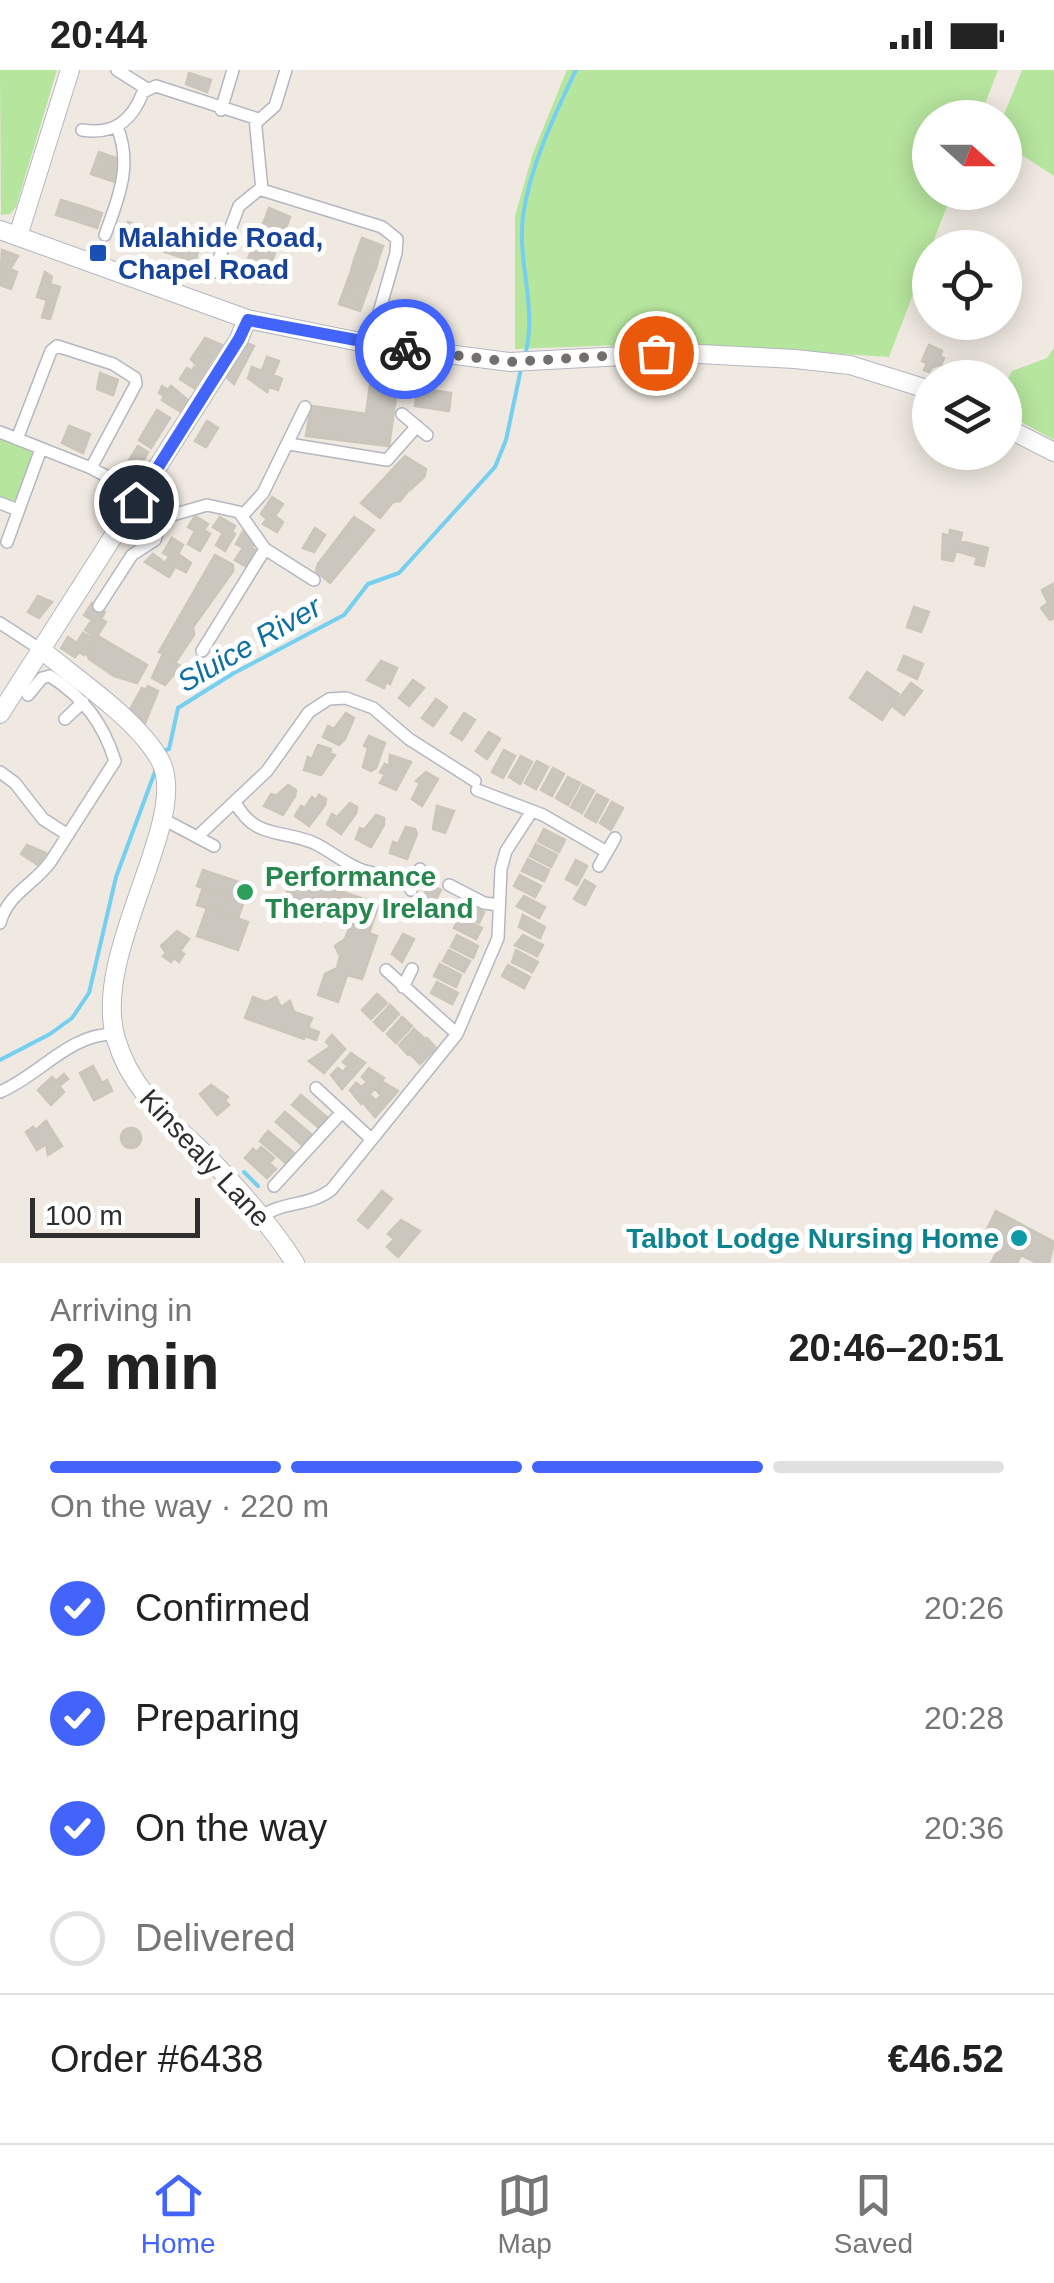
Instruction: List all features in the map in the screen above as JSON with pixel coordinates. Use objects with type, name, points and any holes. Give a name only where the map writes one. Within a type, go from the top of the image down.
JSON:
[{"type":"street","points":[[70,70],[9,233],[248,320],[370,344],[510,362],[680,352],[795,359],[850,364],[912,384]]},
{"type":"street","points":[[117,70],[147,89],[163,87],[258,122]]},
{"type":"street","points":[[221,110],[233,70]]},
{"type":"street","points":[[261,188],[258,122],[275,106],[286,70]]},
{"type":"street","points":[[82,130],[98,132],[118,127],[131,116],[147,89]]},
{"type":"street","points":[[105,236],[124,174],[118,127]]},
{"type":"street","points":[[214,272],[239,206],[261,188]]},
{"type":"street","points":[[261,188],[393,232],[396,253],[370,344]]},
{"type":"street","points":[[0,714],[43,652],[248,320]]},
{"type":"street","points":[[17,439],[57,346],[113,364],[126,370],[136,384],[91,468]]},
{"type":"street","points":[[243,515],[263,493],[305,406]]},
{"type":"street","points":[[289,444],[387,460],[422,431],[402,414]]},
{"type":"street","points":[[0,432],[91,468],[162,518]]},
{"type":"street","points":[[1022,436],[1054,452]]},
{"type":"street","points":[[7,542],[41,449]]},
{"type":"street","points":[[0,503],[18,510]]},
{"type":"street","points":[[162,518],[207,505],[228,508],[243,515],[265,549],[314,580]]},
{"type":"street","points":[[99,606],[132,555],[156,540],[162,518]]},
{"type":"street","points":[[202,651],[265,549]]},
{"type":"street","points":[[0,624],[43,652]]},
{"type":"street","name":"Kinsealy Lane","points":[[43,652],[95,694],[154,752],[169,784],[163,819],[125,932],[113,991],[114,1034],[130,1075],[149,1102],[211,1160],[295,1263]]},
{"type":"street","points":[[0,922],[10,900],[40,876],[115,761],[100,721],[50,676],[42,678],[28,696]]},
{"type":"street","points":[[198,836],[208,822],[267,772],[309,712],[330,699],[346,698],[372,708],[409,740],[476,786],[607,852]]},
{"type":"street","points":[[64,718],[83,702]]},
{"type":"street","points":[[0,772],[15,782],[43,819],[68,835]]},
{"type":"street","points":[[450,785],[459,772]]},
{"type":"street","points":[[236,802],[245,816],[264,831],[312,842],[362,870],[391,872],[415,880]]},
{"type":"street","points":[[260,1216],[272,1208],[320,1198],[456,1034],[498,938],[501,869],[506,851],[532,811]]},
{"type":"street","points":[[163,819],[214,846]]},
{"type":"street","points":[[600,866],[615,838]]},
{"type":"street","points":[[449,886],[484,903],[500,905]]},
{"type":"street","points":[[403,987],[412,969]]},
{"type":"street","points":[[386,970],[456,1034]]},
{"type":"street","points":[[0,1092],[26,1080],[89,1035],[114,1034]]},
{"type":"street","points":[[316,1088],[369,1138]]},
{"type":"street","points":[[274,1186],[342,1112]]},
{"type":"green space","points":[[0,70],[57,70],[16,207],[10,214],[1,215]]},
{"type":"green space","points":[[567,70],[998,70],[987,100],[912,100],[912,210],[945,210],[938,230],[912,230],[912,297],[889,357],[674,343],[515,349],[515,216],[533,153]]},
{"type":"green space","points":[[1022,70],[1054,70],[1054,176],[1022,155],[1022,100],[1010,100]]},
{"type":"green space","points":[[1054,348],[1054,440],[1022,422],[1022,367],[1047,358]]},
{"type":"green space","points":[[0,436],[37,453],[18,501],[0,498]]},
{"type":"building","points":[[189,73],[211,80],[207,92],[186,84]]},
{"type":"building","points":[[99,152],[110,156],[103,178],[91,174]]},
{"type":"building","points":[[110,156],[122,160],[115,182],[103,178]]},
{"type":"building","points":[[61,200],[81,206],[76,221],[56,215]]},
{"type":"building","points":[[81,206],[102,213],[97,228],[76,221]]},
{"type":"building","points":[[269,208],[290,217],[286,228],[265,219]]},
{"type":"building","points":[[265,219],[286,228],[281,239],[260,230]]},
{"type":"building","points":[[128,222],[146,228],[141,244],[123,238]]},
{"type":"building","points":[[146,228],[164,234],[159,250],[141,244]]},
{"type":"building","points":[[260,230],[281,239],[276,250],[255,241]]},
{"type":"building","points":[[164,234],[182,239],[177,256],[159,250]]},
{"type":"building","points":[[362,238],[383,246],[379,257],[358,249]]},
{"type":"building","points":[[182,239],[200,245],[195,262],[177,256]]},
{"type":"building","points":[[255,241],[276,250],[272,261],[251,252]]},
{"type":"building","points":[[358,249],[379,257],[376,268],[354,260]]},
{"type":"building","points":[[2,250],[18,256],[10,269],[17,272],[11,289],[0,285]]},
{"type":"building","points":[[251,252],[272,261],[267,272],[246,263]]},
{"type":"building","points":[[354,260],[376,268],[372,278],[351,271]]},
{"type":"building","points":[[246,263],[267,272],[263,283],[241,274]]},
{"type":"building","points":[[351,271],[372,278],[368,289],[347,282]]},
{"type":"building","points":[[45,272],[52,277],[50,284],[60,287],[50,319],[42,317],[47,300],[37,297]]},
{"type":"building","points":[[347,282],[368,289],[364,300],[343,293]]},
{"type":"building","points":[[343,293],[364,300],[360,311],[339,304]]},
{"type":"building","points":[[205,338],[222,345],[213,358],[198,349]]},
{"type":"building","points":[[244,342],[254,346],[234,384],[224,375]]},
{"type":"building","points":[[929,345],[942,351],[940,356],[944,358],[943,360],[922,360]]},
{"type":"building","points":[[197,350],[213,358],[204,373],[191,359]]},
{"type":"building","points":[[267,357],[279,361],[273,375],[282,379],[278,390],[269,387],[267,392],[248,378],[252,367],[262,371]]},
{"type":"building","points":[[194,367],[204,373],[194,388],[180,379],[187,368],[192,371]]},
{"type":"building","points":[[100,373],[118,380],[113,395],[97,389]]},
{"type":"building","points":[[371,379],[398,383],[389,446],[306,436],[311,406],[366,414]]},
{"type":"building","points":[[162,386],[168,390],[171,386],[188,400],[181,412],[162,400]]},
{"type":"building","points":[[418,388],[451,393],[449,411],[415,406]]},
{"type":"building","points":[[157,410],[170,418],[151,448],[139,440]]},
{"type":"building","points":[[207,421],[218,428],[206,447],[195,441]]},
{"type":"building","points":[[69,426],[90,434],[83,453],[62,443]]},
{"type":"building","points":[[138,446],[148,452],[135,475],[130,476],[122,471]]},
{"type":"building","points":[[405,456],[426,469],[424,477],[410,490],[404,485],[408,491],[380,518],[361,503]]},
{"type":"building","points":[[272,497],[283,504],[275,516],[283,522],[277,532],[263,524],[267,519],[261,514]]},
{"type":"building","points":[[195,516],[208,524],[204,530],[210,534],[200,551],[188,544],[195,531],[188,527]]},
{"type":"building","points":[[220,517],[235,526],[225,551],[216,545],[223,533],[213,527]]},
{"type":"building","points":[[354,517],[374,530],[330,583],[316,571],[318,564]]},
{"type":"building","points":[[315,528],[325,535],[314,552],[303,548]]},
{"type":"building","points":[[950,530],[962,533],[960,541],[988,548],[984,566],[975,564],[977,557],[956,551],[953,561],[942,559],[943,534],[949,536]]},
{"type":"building","points":[[243,531],[257,540],[252,548],[257,551],[247,567],[235,560],[243,548],[236,544]]},
{"type":"building","points":[[172,538],[183,545],[178,554],[191,563],[186,572],[166,562],[169,556],[163,553]]},
{"type":"building","points":[[153,554],[174,569],[169,577],[145,562]]},
{"type":"building","points":[[215,555],[233,565],[233,571],[193,627],[194,635],[175,663],[181,666],[165,685],[152,678],[163,654],[159,652]]},
{"type":"building","points":[[1053,584],[1054,618],[1050,620],[1041,608],[1048,603],[1042,590]]},
{"type":"building","points":[[38,596],[52,602],[39,618],[28,612]]},
{"type":"building","points":[[92,603],[105,612],[101,619],[106,622],[96,638],[85,630],[92,620],[84,615]]},
{"type":"building","points":[[914,607],[929,612],[921,632],[907,627]]},
{"type":"building","points":[[83,633],[94,639],[84,655],[79,652],[75,657],[61,648],[68,637],[77,643]]},
{"type":"building","points":[[98,636],[147,665],[137,683],[114,676],[89,659],[87,654]]},
{"type":"building","points":[[904,656],[923,664],[917,679],[898,670]]},
{"type":"building","points":[[381,661],[397,668],[384,688],[367,680]]},
{"type":"building","points":[[867,672],[899,694],[882,720],[850,698]]},
{"type":"building","points":[[413,680],[424,688],[409,706],[399,698]]},
{"type":"building","points":[[911,683],[922,691],[904,715],[893,707]]},
{"type":"building","points":[[148,686],[158,691],[145,723],[128,713],[142,688]]},
{"type":"building","points":[[436,699],[447,707],[433,726],[422,718]]},
{"type":"building","points":[[346,713],[354,718],[345,739],[339,745],[323,737],[328,726],[334,729]]},
{"type":"building","points":[[464,713],[475,720],[462,740],[451,733]]},
{"type":"building","points":[[489,732],[500,739],[487,759],[476,751]]},
{"type":"building","points":[[369,736],[385,743],[376,768],[371,771],[363,767],[368,748],[364,746]]},
{"type":"building","points":[[318,745],[331,749],[330,753],[335,755],[321,775],[304,770]]},
{"type":"building","points":[[504,750],[515,756],[503,778],[492,772]]},
{"type":"building","points":[[390,755],[411,762],[396,790],[380,783],[385,775],[380,772],[385,764],[389,766]]},
{"type":"building","points":[[521,756],[532,762],[520,784],[509,777]]},
{"type":"building","points":[[537,761],[548,767],[536,789],[525,783]]},
{"type":"building","points":[[553,768],[564,774],[552,796],[541,790]]},
{"type":"building","points":[[426,772],[438,779],[422,806],[412,799],[420,783],[416,781]]},
{"type":"building","points":[[568,777],[580,783],[568,805],[556,798]]},
{"type":"building","points":[[288,785],[296,790],[295,796],[283,815],[264,806],[271,794],[276,796]]},
{"type":"building","points":[[583,785],[594,791],[582,813],[571,807]]},
{"type":"building","points":[[597,794],[608,800],[596,822],[585,816]]},
{"type":"building","points":[[319,795],[326,799],[325,805],[309,826],[295,816],[301,806],[305,808],[312,797],[316,800]]},
{"type":"building","points":[[612,802],[623,808],[611,830],[600,823]]},
{"type":"building","points":[[350,803],[357,807],[356,813],[341,834],[327,824],[332,814],[337,817]]},
{"type":"building","points":[[437,806],[454,811],[445,833],[433,829]]},
{"type":"building","points":[[376,815],[384,818],[384,825],[371,847],[356,839],[360,828],[364,830]]},
{"type":"building","points":[[406,827],[415,829],[417,834],[407,859],[390,853],[393,842],[398,844]]},
{"type":"building","points":[[544,829],[565,840],[559,852],[538,841]]},
{"type":"building","points":[[536,844],[557,855],[551,867],[530,856]]},
{"type":"building","points":[[27,845],[46,853],[38,865],[21,854]]},
{"type":"building","points":[[528,859],[549,870],[544,881],[522,871]]},
{"type":"building","points":[[576,860],[587,866],[577,885],[566,879]]},
{"type":"building","points":[[203,870],[245,884],[239,900],[197,886]]},
{"type":"building","points":[[293,875],[379,904],[369,933],[377,936],[362,979],[347,975],[338,1002],[318,995],[325,974],[337,968],[340,956],[335,946],[345,939],[350,926],[344,916],[330,911],[319,916],[315,906],[305,912],[300,901],[286,896]]},
{"type":"building","points":[[520,875],[541,886],[535,897],[514,886]]},
{"type":"building","points":[[585,880],[595,886],[585,905],[574,899]]},
{"type":"building","points":[[429,885],[441,890],[429,913],[418,907]]},
{"type":"building","points":[[203,888],[244,901],[238,918],[197,905]]},
{"type":"building","points":[[524,896],[545,907],[539,918],[517,906]]},
{"type":"building","points":[[463,901],[484,912],[479,923],[457,912]]},
{"type":"building","points":[[207,908],[248,922],[238,950],[197,936]]},
{"type":"building","points":[[523,915],[545,927],[540,938],[519,927]]},
{"type":"building","points":[[460,917],[482,928],[476,939],[454,928]]},
{"type":"building","points":[[177,931],[189,939],[180,951],[184,954],[179,962],[174,958],[171,962],[163,956],[166,953],[161,946]]},
{"type":"building","points":[[403,934],[414,939],[402,962],[392,954]]},
{"type":"building","points":[[457,935],[478,946],[473,958],[451,947]]},
{"type":"building","points":[[523,935],[543,945],[537,956],[515,945]]},
{"type":"building","points":[[449,950],[470,961],[464,972],[443,961]]},
{"type":"building","points":[[516,950],[538,962],[532,972],[512,962]]},
{"type":"building","points":[[440,964],[461,975],[456,987],[434,976]]},
{"type":"building","points":[[508,965],[530,977],[524,988],[502,976]]},
{"type":"building","points":[[437,982],[458,993],[452,1004],[431,993]]},
{"type":"building","points":[[377,994],[387,1003],[371,1019],[362,1010]]},
{"type":"building","points":[[253,997],[266,1002],[276,997],[281,1007],[290,1001],[294,1012],[312,1018],[308,1028],[319,1032],[316,1040],[245,1018]]},
{"type":"building","points":[[390,1005],[399,1014],[383,1031],[374,1022]]},
{"type":"building","points":[[402,1017],[412,1026],[396,1043],[387,1034]]},
{"type":"building","points":[[414,1029],[424,1038],[408,1055],[399,1045]]},
{"type":"building","points":[[332,1035],[345,1049],[324,1073],[309,1061],[331,1046],[326,1042]]},
{"type":"building","points":[[427,1038],[436,1048],[420,1064],[411,1055]]},
{"type":"building","points":[[351,1053],[365,1063],[342,1089],[331,1075],[338,1068],[343,1072],[348,1066],[343,1062]]},
{"type":"building","points":[[93,1066],[102,1083],[107,1080],[112,1091],[94,1100],[80,1073]]},
{"type":"building","points":[[369,1068],[384,1078],[361,1104],[350,1090],[356,1083],[362,1087],[367,1082],[362,1077]]},
{"type":"building","points":[[64,1074],[68,1079],[59,1086],[64,1092],[51,1105],[38,1090],[52,1077],[56,1081]]},
{"type":"building","points":[[383,1082],[398,1091],[375,1117],[364,1104],[371,1096],[376,1101],[381,1095],[376,1090]]},
{"type":"building","points":[[211,1085],[228,1097],[225,1100],[229,1105],[217,1115],[200,1094]]},
{"type":"building","points":[[301,1095],[328,1118],[319,1128],[292,1105]]},
{"type":"building","points":[[285,1112],[312,1135],[303,1146],[276,1122]]},
{"type":"building","points":[[46,1121],[62,1146],[48,1155],[46,1144],[37,1150],[26,1132],[33,1127],[36,1130]]},
{"type":"building","points":[[131,1128],[141,1138],[131,1148],[121,1138]]},
{"type":"building","points":[[268,1131],[295,1154],[287,1164],[260,1141]]},
{"type":"building","points":[[261,1147],[274,1158],[269,1163],[276,1169],[267,1178],[245,1158]]},
{"type":"building","points":[[382,1191],[392,1199],[368,1228],[358,1220]]},
{"type":"building","name":"Talbot Lodge Nursing Home","points":[[996,1211],[1054,1242],[1049,1263],[1037,1263],[1021,1255],[1017,1263],[991,1263],[1001,1244],[984,1235]]},
{"type":"building","points":[[401,1220],[420,1231],[398,1257],[387,1247],[394,1239],[388,1234]]},
{"type":"waterway","points":[[525,355],[529,320],[522,234],[526,197],[551,123],[576,70]]},
{"type":"waterway","name":"Sluice River","points":[[163,751],[169,749],[178,708],[234,673],[344,615],[368,584],[399,573],[495,467],[506,440],[521,369]]},
{"type":"waterway","name":"Sluice River","points":[[0,1060],[72,1018],[89,993],[116,877],[156,769]]},
{"type":"waterway","points":[[244,1172],[258,1186]]},
{"type":"way so far","points":[[405,349],[510,362],[656,353]]},
{"type":"place","name":"Malahide Road, Chapel Road","points":[[98,253]]},
{"type":"place","name":"Performance Therapy Ireland","points":[[245,892]]},
{"type":"place","name":"Talbot Lodge Nursing Home","points":[[1019,1238]]},
{"type":"route","points":[[136,502],[248,320],[405,349]]}]
